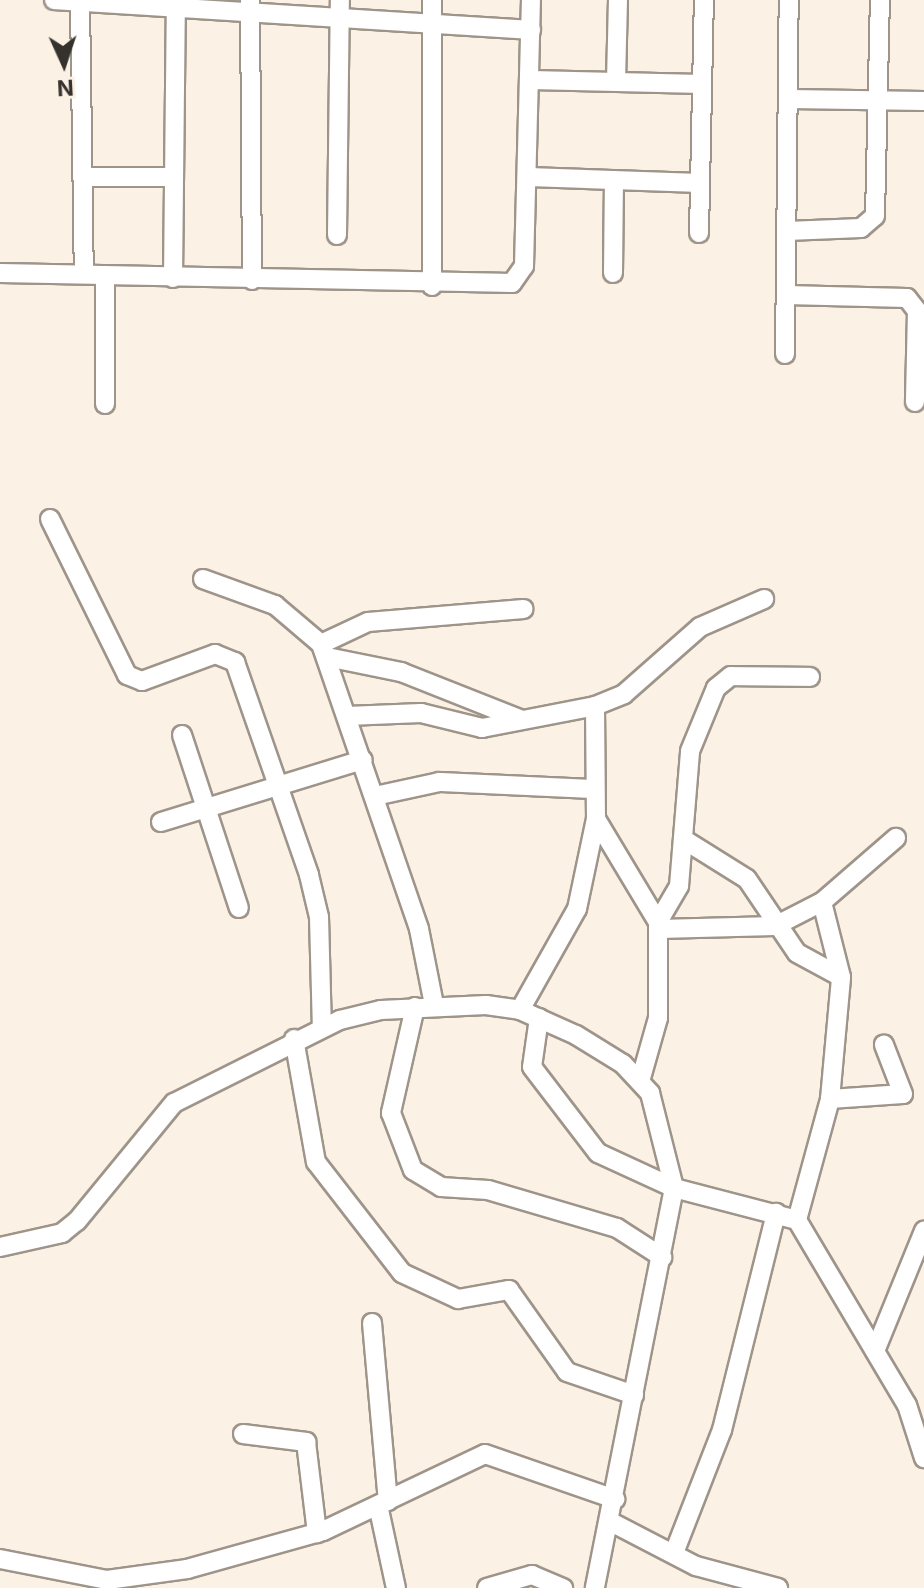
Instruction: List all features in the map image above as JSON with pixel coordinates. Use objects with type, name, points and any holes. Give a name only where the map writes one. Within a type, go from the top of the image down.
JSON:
[{"type":"street","points":[[54,0],[176,8],[250,7],[340,19],[531,30]]},
{"type":"street","points":[[337,235],[340,0]]},
{"type":"street","points":[[432,0],[432,286]]},
{"type":"street","points":[[0,273],[432,286],[519,278],[529,177],[531,0]]},
{"type":"street","points":[[616,81],[618,0]]},
{"type":"street","points":[[699,233],[704,0]]},
{"type":"street","points":[[785,354],[789,0]]},
{"type":"street","points":[[787,231],[871,223],[879,100],[880,0]]},
{"type":"street","points":[[80,1],[84,274]]},
{"type":"street","points":[[250,7],[252,280]]},
{"type":"street","points":[[173,278],[176,8]]},
{"type":"street","points":[[531,80],[702,84]]},
{"type":"street","points":[[789,99],[924,101]]},
{"type":"street","points":[[83,177],[174,177]]},
{"type":"street","points":[[529,177],[700,183]]},
{"type":"street","points":[[613,273],[614,180]]},
{"type":"street","points":[[105,275],[105,404]]},
{"type":"street","points":[[786,295],[907,298],[917,311],[915,402]]},
{"type":"street","points":[[50,519],[127,675],[142,681],[215,654],[235,662],[281,786],[319,917],[322,1028]]},
{"type":"street","points":[[203,579],[275,605],[324,650],[401,672],[522,720]]},
{"type":"street","points":[[347,716],[421,713],[482,728],[595,706],[624,694],[700,627],[764,599]]},
{"type":"street","points":[[324,650],[368,622],[523,609]]},
{"type":"street","points":[[324,650],[419,929],[434,1005]]},
{"type":"street","points":[[658,925],[674,904],[690,751],[716,688],[731,676],[810,677]]},
{"type":"street","points":[[520,1010],[577,909],[596,819],[595,706]]},
{"type":"street","points":[[182,735],[239,908]]},
{"type":"street","points":[[161,822],[363,760]]},
{"type":"street","points":[[375,796],[439,782],[594,789]]},
{"type":"street","points":[[596,819],[658,925],[658,1018],[641,1078]]},
{"type":"street","points":[[658,925],[775,926],[822,902],[896,838]]},
{"type":"street","points":[[683,839],[747,879],[775,926],[797,953],[841,977]]},
{"type":"street","points":[[797,1220],[830,1099],[841,977],[822,902]]},
{"type":"street","points":[[0,1247],[62,1233],[174,1103],[294,1039],[322,1028],[434,1005],[520,1010],[539,1018],[641,1078],[659,1119],[674,1188],[611,1522],[595,1588]]},
{"type":"street","points":[[415,1007],[391,1113],[413,1170],[441,1187],[488,1190],[617,1228],[662,1257]]},
{"type":"street","points":[[539,1018],[532,1067],[559,1111],[616,1166],[674,1188],[797,1220],[875,1351],[922,1439],[924,1458]]},
{"type":"street","points":[[294,1039],[316,1162],[402,1273],[458,1299],[509,1290],[567,1372],[634,1395]]},
{"type":"street","points":[[830,1099],[903,1094],[884,1045]]},
{"type":"street","points":[[674,1553],[718,1445],[776,1213]]},
{"type":"street","points":[[875,1351],[924,1231]]},
{"type":"street","points":[[372,1323],[383,1503],[396,1588]]},
{"type":"street","points":[[243,1434],[306,1442],[317,1533]]},
{"type":"street","points":[[0,1559],[77,1577],[131,1579],[317,1533],[485,1454],[615,1499]]},
{"type":"street","points":[[611,1522],[715,1573],[778,1588]]},
{"type":"street","points":[[487,1588],[532,1575],[563,1588]]}]
